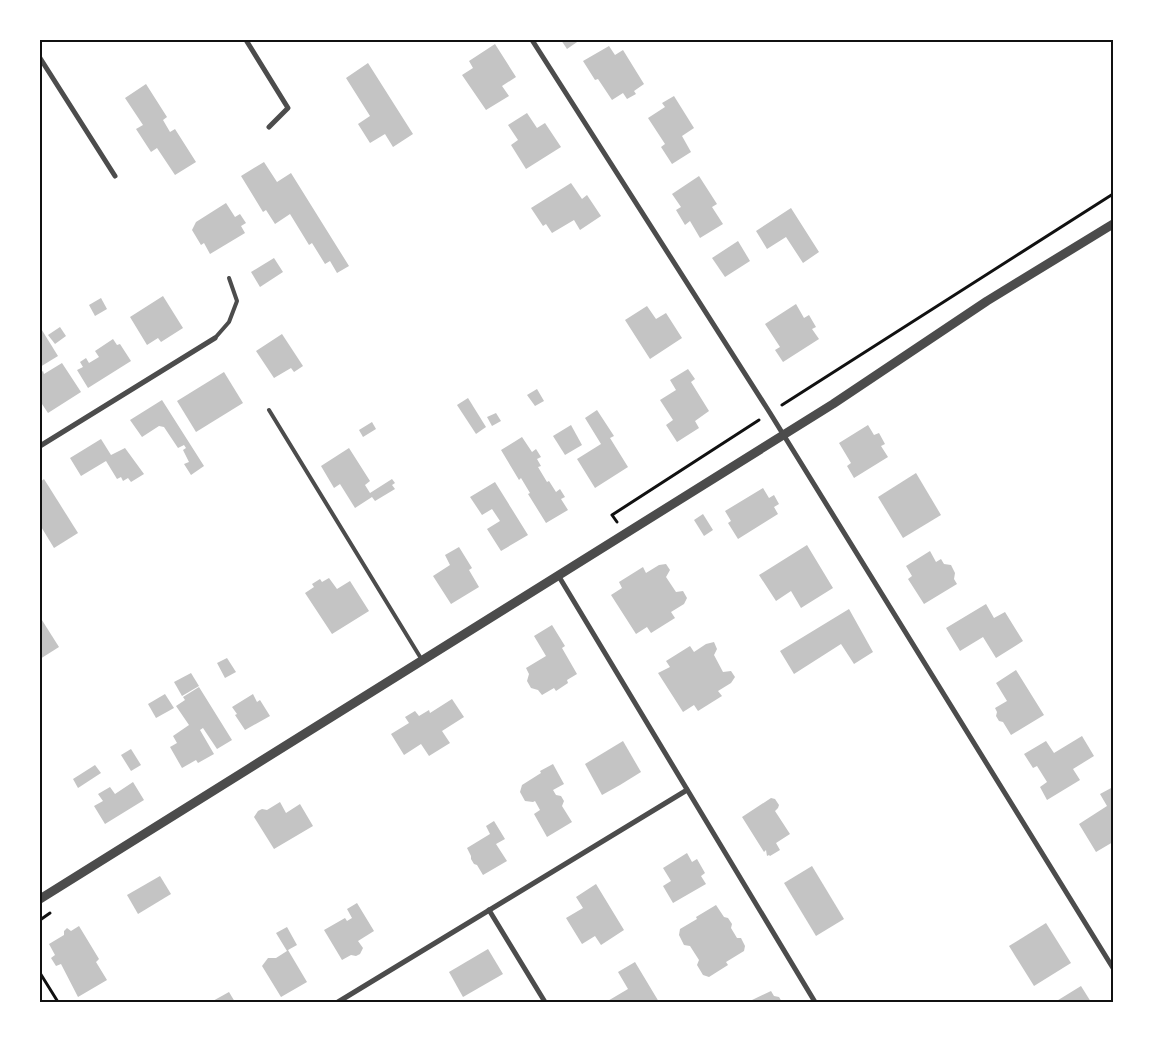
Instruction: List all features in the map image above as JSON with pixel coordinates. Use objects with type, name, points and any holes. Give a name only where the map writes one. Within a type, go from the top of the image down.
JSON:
[{"type":"street","points":[[246,40],[288,108],[269,127]]},
{"type":"street","points":[[532,40],[784,435],[1113,968]]},
{"type":"street","points":[[40,58],[116,176]]},
{"type":"street","points":[[40,899],[784,435],[849,394],[987,301],[1113,224]]},
{"type":"street","points":[[40,446],[215,338]]},
{"type":"street","points":[[558,575],[815,1002]]},
{"type":"street","points":[[338,1002],[687,790]]},
{"type":"street","points":[[489,910],[545,1002]]},
{"type":"lane","points":[[215,338],[229,322],[237,301],[229,278]]},
{"type":"lane","points":[[269,410],[422,660]]},
{"type":"path","points":[[624,534],[612,515],[1113,194]]},
{"type":"path","points":[[40,973],[58,1002]]},
{"type":"building","points":[[561,40],[580,40],[567,49]]},
{"type":"building","points":[[495,44],[516,77],[502,86],[509,96],[486,110],[462,75],[473,68],[469,61]]},
{"type":"building","points":[[609,46],[615,55],[623,50],[644,84],[634,91],[636,94],[627,99],[623,93],[612,100],[598,79],[595,80],[583,61]]},
{"type":"building","points":[[368,63],[413,134],[393,147],[385,134],[370,143],[358,124],[370,116],[346,78]]},
{"type":"building","points":[[146,84],[167,117],[163,120],[170,132],[175,129],[196,162],[175,175],[157,148],[151,152],[136,129],[143,125],[125,98]]},
{"type":"building","points":[[674,96],[694,128],[682,136],[691,152],[672,164],[661,147],[665,144],[648,118],[665,107],[662,103]]},
{"type":"building","points":[[527,113],[537,128],[545,123],[561,147],[526,169],[511,145],[518,140],[508,125]]},
{"type":"building","points":[[264,162],[277,182],[291,173],[349,266],[337,273],[330,261],[325,264],[312,243],[309,245],[290,214],[275,224],[266,210],[263,212],[241,176]]},
{"type":"building","points":[[699,176],[717,204],[712,207],[723,224],[700,238],[690,221],[685,225],[676,210],[681,207],[672,194]]},
{"type":"building","points":[[571,183],[582,199],[587,195],[601,216],[580,230],[574,220],[552,233],[546,224],[543,226],[531,208]]},
{"type":"building","points":[[226,203],[235,217],[240,214],[246,223],[241,226],[245,233],[210,254],[204,243],[201,245],[192,230],[196,222]]},
{"type":"building","points":[[791,208],[819,252],[803,263],[786,237],[767,249],[756,231]]},
{"type":"building","points":[[738,241],[750,261],[725,277],[712,258]]},
{"type":"building","points":[[274,258],[283,272],[260,287],[251,272]]},
{"type":"building","points":[[163,296],[183,328],[161,342],[158,338],[147,345],[130,317]]},
{"type":"building","points":[[101,298],[107,309],[95,316],[89,305]]},
{"type":"building","points":[[796,304],[804,318],[809,315],[816,327],[812,329],[819,339],[783,362],[775,350],[780,347],[765,324]]},
{"type":"building","points":[[647,306],[656,319],[666,313],[682,338],[650,359],[625,320]]},
{"type":"building","points":[[40,327],[58,356],[40,367]]},
{"type":"building","points":[[60,327],[66,336],[55,344],[48,335]]},
{"type":"building","points":[[282,334],[303,366],[294,372],[291,368],[274,378],[256,351]]},
{"type":"building","points":[[113,339],[117,345],[120,344],[131,361],[88,388],[77,370],[83,367],[80,362],[86,358],[89,363],[99,357],[95,351]]},
{"type":"building","points":[[62,363],[81,392],[48,413],[40,401],[40,373],[43,371],[44,374]]},
{"type":"building","points":[[688,369],[695,379],[691,382],[709,411],[695,421],[699,428],[677,442],[666,425],[673,420],[660,400],[676,390],[670,380]]},
{"type":"building","points":[[224,372],[243,403],[196,432],[177,401]]},
{"type":"building","points":[[537,389],[544,401],[535,406],[527,395]]},
{"type":"building","points":[[468,398],[486,427],[476,434],[457,405]]},
{"type":"building","points":[[162,400],[204,466],[191,475],[184,464],[189,462],[183,450],[186,448],[184,445],[178,448],[164,427],[159,426],[142,437],[130,420]]},
{"type":"building","points":[[597,410],[614,436],[610,438],[628,467],[595,488],[577,459],[601,444],[585,418]]},
{"type":"building","points":[[496,413],[501,421],[492,426],[487,417]]},
{"type":"building","points":[[372,422],[376,429],[363,437],[359,430]]},
{"type":"building","points":[[571,425],[582,445],[565,455],[553,436]]},
{"type":"building","points":[[868,425],[874,435],[879,433],[885,444],[881,446],[888,457],[854,478],[847,466],[851,463],[839,443]]},
{"type":"building","points":[[522,437],[532,452],[536,449],[541,457],[537,459],[541,466],[538,467],[547,482],[549,481],[556,492],[560,489],[565,497],[561,499],[568,510],[546,523],[528,494],[530,493],[521,478],[519,480],[501,450]]},
{"type":"building","points":[[101,439],[111,455],[125,448],[144,474],[131,482],[128,478],[123,481],[121,477],[117,479],[106,461],[81,476],[70,458]]},
{"type":"building","points":[[349,448],[370,481],[365,485],[370,493],[392,479],[395,483],[392,485],[395,489],[375,501],[372,497],[355,508],[340,484],[334,488],[321,466]]},
{"type":"building","points":[[916,473],[941,515],[903,538],[878,497]]},
{"type":"building","points":[[44,479],[78,533],[54,548],[40,525],[40,482]]},
{"type":"building","points":[[495,482],[528,535],[501,551],[487,529],[500,521],[492,509],[482,515],[470,497]]},
{"type":"building","points":[[763,488],[769,498],[774,495],[779,504],[774,507],[778,514],[738,539],[728,523],[731,521],[725,511]]},
{"type":"building","points":[[703,514],[713,530],[704,536],[694,520]]},
{"type":"building","points":[[807,545],[833,588],[801,608],[791,591],[776,601],[759,575]]},
{"type":"building","points":[[459,547],[472,568],[469,570],[479,587],[451,604],[433,576],[450,565],[445,555]]},
{"type":"building","points":[[930,551],[936,562],[941,559],[944,564],[951,565],[957,584],[924,604],[908,579],[912,576],[906,566]]},
{"type":"building","points":[[666,564],[670,570],[666,577],[676,592],[683,591],[687,598],[684,604],[671,612],[675,618],[651,633],[647,627],[636,634],[611,595],[622,588],[619,582],[643,567],[646,573],[659,565]]},
{"type":"building","points":[[329,578],[337,589],[350,581],[369,611],[332,634],[305,593],[314,587],[312,584],[320,579],[322,582]]},
{"type":"building","points":[[986,604],[994,618],[1005,612],[1023,641],[996,658],[983,637],[960,651],[946,628]]},
{"type":"building","points":[[849,609],[873,652],[854,664],[841,644],[794,674],[780,651]]},
{"type":"building","points":[[40,617],[59,647],[40,659]]},
{"type":"building","points":[[552,625],[565,646],[562,648],[577,674],[567,680],[568,683],[556,691],[554,688],[542,695],[538,690],[531,688],[527,681],[529,674],[526,668],[546,656],[534,636]]},
{"type":"building","points":[[714,642],[717,649],[714,655],[723,672],[731,671],[735,677],[731,683],[718,691],[722,696],[698,711],[694,705],[683,712],[658,673],[670,667],[666,661],[690,646],[694,652],[706,644]]},
{"type":"building","points":[[227,658],[236,672],[225,678],[217,663]]},
{"type":"building","points":[[1016,670],[1044,715],[1011,735],[1003,722],[999,721],[996,716],[995,708],[1007,701],[996,683]]},
{"type":"building","points":[[191,673],[199,686],[182,696],[174,682]]},
{"type":"building","points":[[199,687],[232,740],[217,749],[203,728],[200,730],[214,754],[198,763],[196,760],[182,768],[170,747],[177,743],[173,736],[189,725],[176,706],[185,700],[183,697]]},
{"type":"building","points":[[165,694],[174,708],[156,718],[148,704]]},
{"type":"building","points":[[253,694],[257,702],[260,700],[270,716],[245,730],[232,707]]},
{"type":"building","points":[[452,699],[464,717],[442,731],[450,743],[429,756],[421,744],[404,755],[391,734],[409,723],[405,717],[415,711],[419,716],[429,710],[430,713]]},
{"type":"building","points":[[1082,736],[1094,756],[1073,769],[1080,780],[1047,800],[1040,787],[1047,782],[1037,766],[1033,768],[1024,754],[1046,741],[1054,753]]},
{"type":"building","points":[[623,741],[641,772],[602,795],[585,764]]},
{"type":"building","points":[[131,749],[141,765],[131,771],[121,755]]},
{"type":"building","points":[[553,764],[564,784],[553,790],[564,801],[562,806],[572,822],[547,837],[534,814],[540,810],[535,801],[525,801],[520,792],[522,785]]},
{"type":"building","points":[[95,765],[101,773],[78,788],[73,779]]},
{"type":"building","points":[[133,782],[144,800],[105,824],[94,806],[103,801],[98,794],[110,787],[115,794]]},
{"type":"building","points":[[1113,787],[1113,842],[1096,852],[1079,824],[1107,806],[1100,794]]},
{"type":"building","points":[[771,798],[775,799],[779,805],[775,811],[790,834],[776,843],[780,850],[767,856],[766,850],[764,852],[742,817]]},
{"type":"building","points":[[280,802],[286,813],[300,804],[313,826],[274,849],[254,817],[258,811],[262,809],[267,810]]},
{"type":"building","points":[[494,821],[505,839],[496,844],[507,861],[483,875],[471,859],[467,848],[490,834],[486,826]]},
{"type":"building","points":[[687,853],[692,862],[697,859],[705,873],[701,876],[706,884],[673,903],[663,886],[671,881],[663,868]]},
{"type":"building","points":[[812,866],[844,919],[816,936],[784,883]]},
{"type":"building","points":[[160,876],[171,894],[138,914],[127,895]]},
{"type":"building","points":[[596,884],[624,930],[601,945],[595,936],[582,944],[566,918],[583,908],[576,897]]},
{"type":"building","points":[[357,903],[374,931],[358,941],[363,948],[360,954],[356,956],[351,955],[342,960],[324,930],[345,918],[347,921],[352,918],[347,909]]},
{"type":"building","points":[[716,905],[724,917],[728,918],[737,938],[741,938],[745,946],[744,951],[726,962],[728,965],[709,977],[703,975],[697,965],[699,960],[690,946],[684,945],[679,935],[680,929]]},
{"type":"building","points":[[1046,923],[1071,963],[1034,986],[1009,946]]},
{"type":"building","points":[[79,926],[99,959],[96,962],[107,980],[78,997],[61,964],[56,966],[51,958],[55,955],[49,944],[64,935],[64,931],[67,928],[71,931]]},
{"type":"building","points":[[287,927],[297,945],[288,950],[307,982],[281,997],[262,966],[268,958],[276,958],[287,951],[276,933]]},
{"type":"building","points":[[488,949],[503,974],[463,997],[449,972]]},
{"type":"building","points":[[635,962],[659,1002],[606,1002],[628,989],[618,972]]},
{"type":"building","points":[[1081,986],[1091,1002],[1055,1002]]},
{"type":"building","points":[[771,991],[782,1002],[754,1002],[752,1000]]},
{"type":"building","points":[[229,992],[235,1002],[211,1002]]}]
